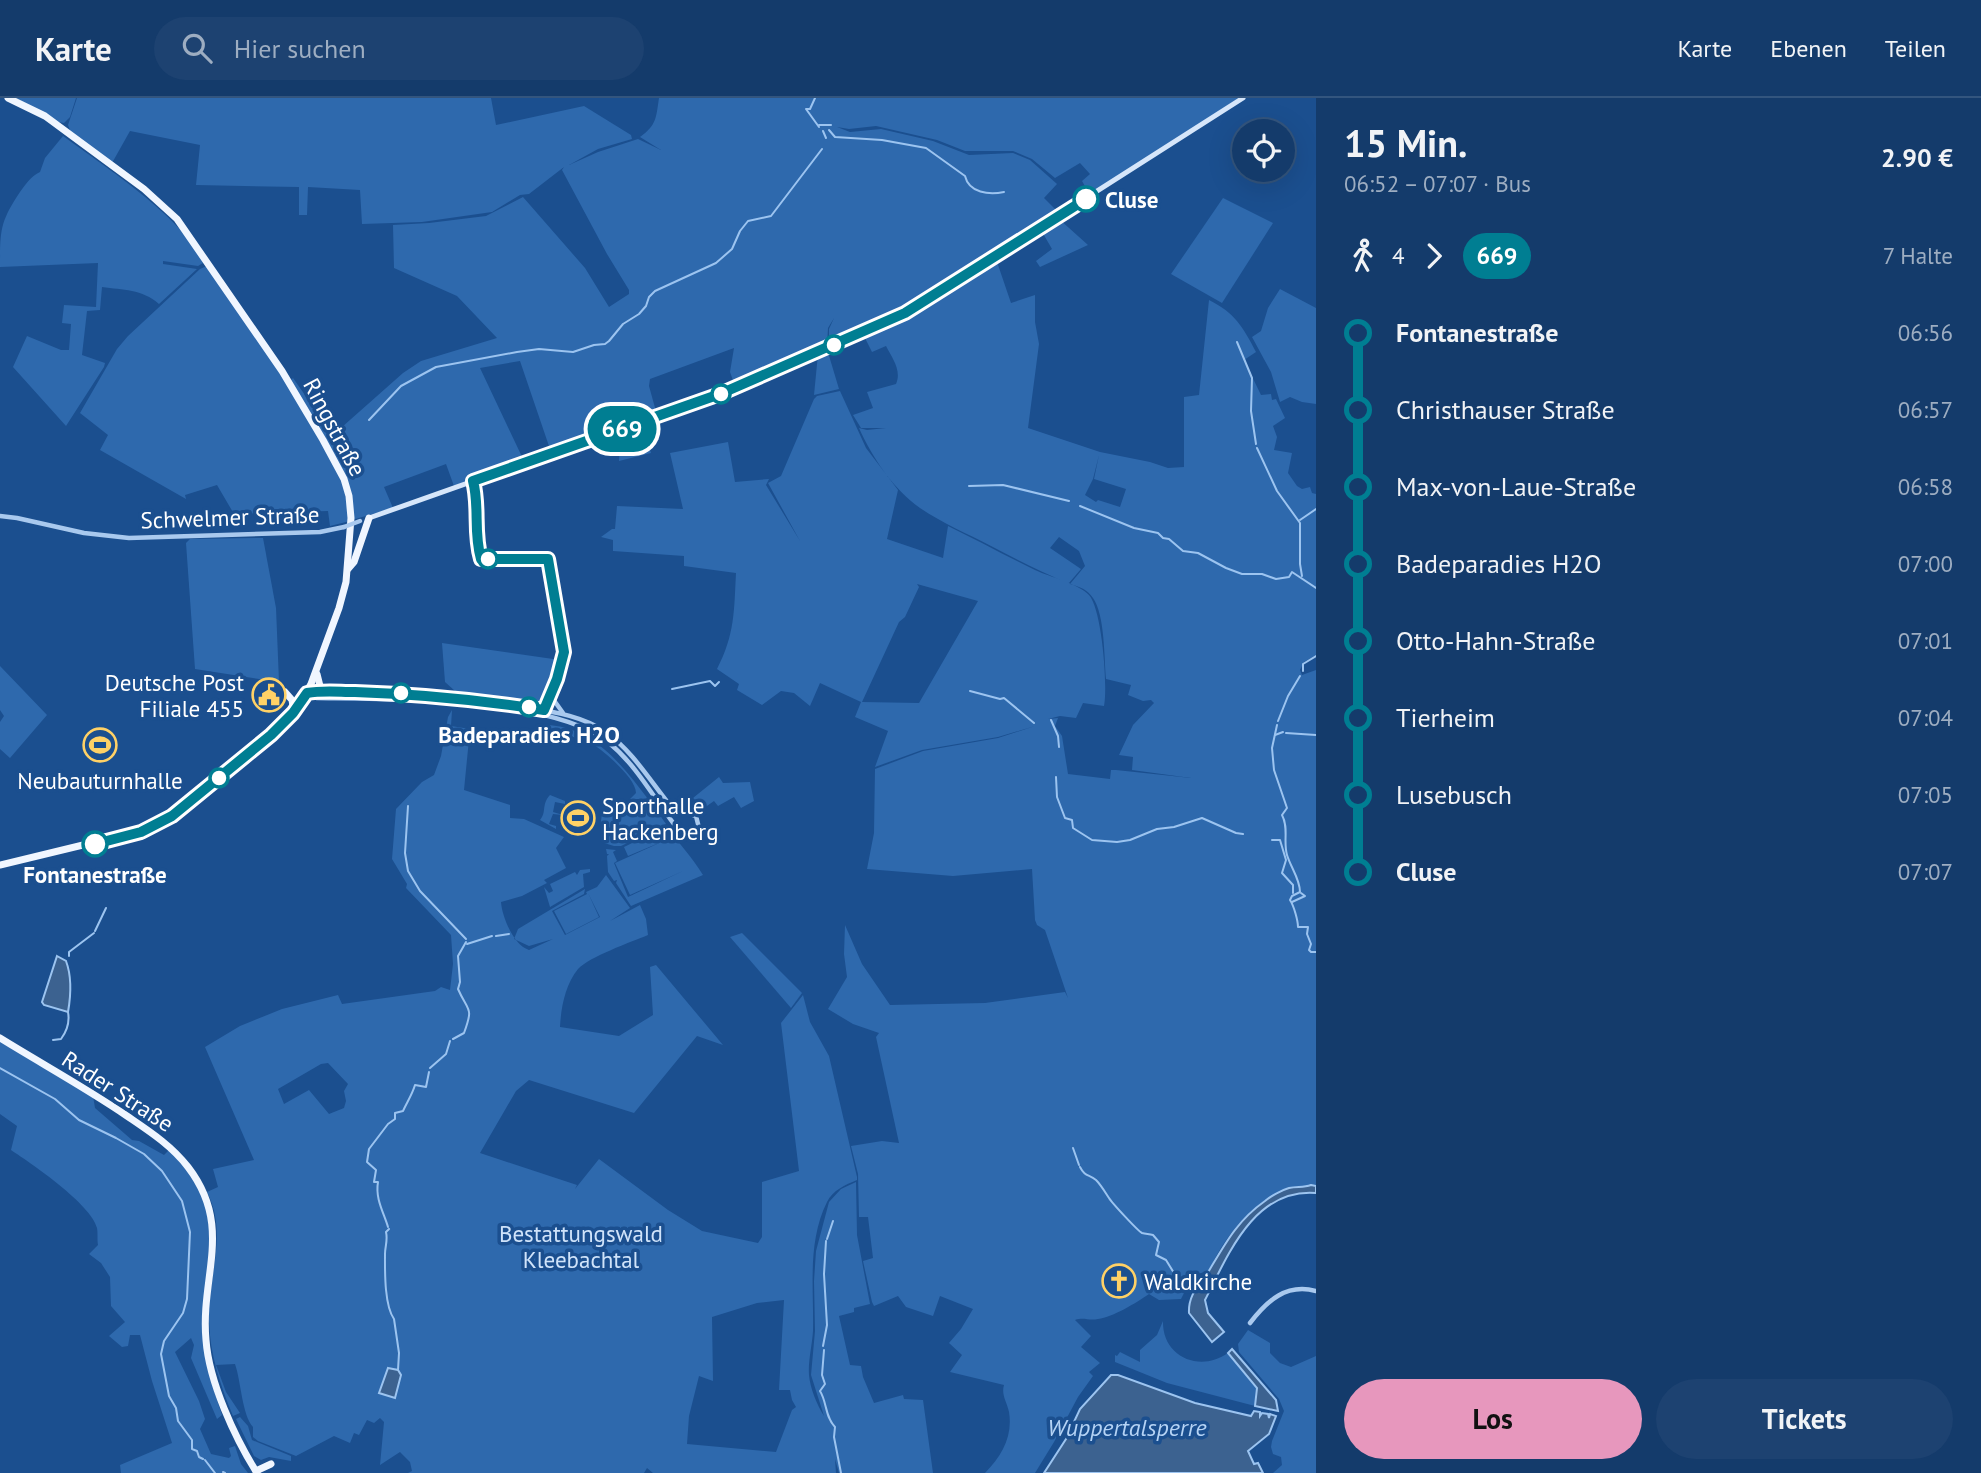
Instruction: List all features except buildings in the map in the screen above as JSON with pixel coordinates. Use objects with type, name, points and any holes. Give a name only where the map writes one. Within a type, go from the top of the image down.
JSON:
[{"type":"main road","name":"Ringstraße","points":[[0,865],[134,834],[161,823],[236,764],[293,713],[307,693],[317,671],[344,594],[351,509],[342,472],[278,364],[181,224],[151,195],[63,129],[28,106],[8,98]]},
{"type":"main road","name":"Schwelmer Straße","points":[[369,518],[739,386],[905,313],[1243,98]]},
{"type":"main road","points":[[348,569],[355,562],[369,518]]},
{"type":"main road","points":[[317,671],[320,685],[329,691]]},
{"type":"main road","points":[[285,692],[292,700],[293,713]]},
{"type":"main road","name":"Rader Straße","points":[[0,1038],[150,1132],[175,1152],[197,1180],[207,1202],[213,1233],[213,1258],[205,1313],[208,1357],[231,1421],[257,1472]]},
{"type":"main road","points":[[257,1472],[271,1464],[266,1473]]},
{"type":"street","name":"Schwelmer Straße","points":[[0,516],[17,517],[84,533],[129,538],[320,532],[369,518]]},
{"type":"street","points":[[307,693],[329,691],[437,698],[566,715],[592,724],[612,737],[669,804],[684,813],[695,815],[699,821],[698,830],[690,835],[680,832],[637,773],[611,745],[583,727],[546,713]]},
{"type":"street","points":[[307,693],[319,698],[437,698]]},
{"type":"street","points":[[553,699],[566,715]]},
{"type":"street","points":[[1250,1323],[1266,1304],[1281,1293],[1299,1289],[1316,1291]]},
{"type":"green space","points":[[15,98],[76,98],[70,117],[64,123],[52,120]]},
{"type":"green space","points":[[77,98],[491,98],[496,125],[584,106],[631,135],[632,139],[598,149],[569,165],[638,139],[661,150],[640,137],[653,124],[659,98],[1239,98],[1090,195],[1082,181],[1090,174],[1080,163],[1055,178],[1032,159],[1013,151],[965,151],[937,140],[876,126],[849,129],[837,127],[850,132],[881,129],[933,141],[969,155],[1013,153],[1030,160],[1057,184],[1044,198],[1060,214],[906,311],[829,345],[829,329],[834,318],[828,328],[827,346],[735,386],[730,372],[734,348],[650,379],[649,386],[657,415],[551,452],[520,361],[480,368],[524,461],[454,486],[446,464],[384,487],[393,508],[352,520],[350,490],[291,380],[293,378],[333,435],[403,373],[421,361],[497,338],[457,296],[394,268],[393,225],[486,216],[523,197],[585,268],[609,307],[629,294],[562,170],[564,167],[529,194],[520,195],[492,212],[422,222],[362,224],[360,190],[308,187],[307,215],[299,215],[299,187],[196,185],[200,145],[130,131],[112,163],[71,133],[68,125]]},
{"type":"green space","points":[[63,136],[161,211],[194,246],[203,263],[198,266],[163,261],[163,264],[197,269],[159,304],[139,293],[102,287],[100,310],[87,311],[82,355],[105,363],[104,367],[66,426],[13,367],[27,336],[61,350],[69,350],[71,324],[62,323],[64,305],[96,307],[98,263],[0,267],[1,235],[8,211],[27,183],[40,172],[45,158]]},
{"type":"green space","points":[[1223,198],[1273,223],[1222,303],[1171,274]]},
{"type":"green space","points":[[1059,219],[1088,245],[1040,267],[1036,261],[1052,249],[1041,230]]},
{"type":"green space","points":[[996,259],[1011,303],[1035,295],[1035,322],[1039,344],[1028,428],[1100,452],[1168,468],[1184,467],[1184,397],[1199,395],[1209,300],[1232,316],[1256,352],[1244,360],[1261,395],[1271,394],[1272,400],[1276,399],[1285,418],[1273,426],[1277,437],[1274,450],[1292,453],[1288,473],[1297,486],[1302,489],[1310,487],[1312,493],[1316,494],[1316,655],[1304,662],[1300,670],[1302,675],[1316,670],[1316,1186],[1309,1185],[1285,1191],[1257,1206],[1234,1230],[1209,1271],[1193,1275],[1181,1299],[1159,1300],[1149,1294],[1110,1316],[1075,1320],[1091,1336],[1081,1347],[1100,1363],[1089,1372],[1093,1376],[1035,1473],[985,1473],[1005,1445],[1010,1421],[1004,1385],[950,1372],[962,1355],[949,1343],[973,1309],[940,1296],[933,1316],[906,1307],[898,1296],[874,1306],[872,1302],[863,1261],[873,1258],[868,1217],[859,1217],[858,1174],[851,1146],[882,1141],[899,1143],[876,1037],[879,1033],[853,1024],[828,1009],[847,977],[844,954],[845,925],[862,964],[890,1005],[985,1003],[1065,992],[1068,998],[1045,930],[1037,925],[1035,920],[1032,869],[953,876],[867,869],[874,833],[875,769],[923,751],[998,738],[1035,726],[998,737],[922,750],[875,767],[888,731],[855,717],[861,702],[820,683],[810,706],[794,693],[781,691],[762,705],[737,690],[739,684],[717,669],[730,633],[736,573],[684,566],[684,556],[613,551],[613,540],[601,537],[615,529],[617,506],[683,509],[670,453],[728,442],[735,482],[769,479],[766,485],[800,541],[768,483],[781,476],[814,399],[840,391],[866,448],[898,490],[887,539],[943,558],[948,526],[1035,570],[1064,581],[1029,566],[920,508],[892,482],[864,439],[859,428],[867,430],[886,428],[861,428],[853,415],[873,408],[867,392],[896,384],[898,374],[896,364],[886,346],[872,352],[863,334],[920,307]],"holes":[[[1099,455],[1094,479],[1126,489],[1120,507],[1098,500],[1096,502],[1085,495],[1093,479]],[[1059,537],[1079,551],[1085,566],[1070,584],[1064,581],[1069,583],[1081,569],[1050,548]],[[917,584],[978,601],[919,703],[862,702],[899,622],[905,617],[919,587]],[[1074,585],[1088,592],[1097,606],[1102,626],[1106,679],[1131,685],[1128,695],[1154,703],[1133,725],[1119,755],[1133,757],[1132,770],[1191,778],[1116,770],[1111,770],[1110,779],[1068,774],[1062,736],[1055,726],[1058,718],[1048,719],[1060,716],[1076,718],[1083,703],[1104,706],[1105,696],[1103,649],[1094,603],[1089,595]]]},
{"type":"green space","points":[[207,266],[285,380],[343,481],[350,521],[330,526],[328,511],[234,514],[217,485],[185,495],[186,499],[100,450],[108,435],[80,413],[117,349],[200,269]]},
{"type":"green space","points":[[1280,289],[1316,308],[1316,404],[1290,397],[1280,402],[1271,372],[1252,337],[1261,331],[1268,308]]},
{"type":"green space","points":[[827,349],[839,389],[814,395],[818,354]]},
{"type":"green space","points":[[642,424],[651,453],[619,461],[621,431]]},
{"type":"green space","points":[[263,538],[276,608],[279,682],[195,669],[186,543],[190,539]]},
{"type":"green space","points":[[442,643],[560,660],[546,700],[537,705],[455,691],[445,682]]},
{"type":"green space","points":[[0,666],[47,715],[10,758],[0,749],[0,722],[4,716],[0,710]]},
{"type":"green space","name":"Bestattungswald Kleebachtal","points":[[452,710],[451,726],[470,729],[464,790],[510,805],[510,818],[524,819],[564,837],[556,848],[566,868],[544,880],[547,883],[522,896],[501,902],[514,938],[518,929],[585,889],[584,894],[552,911],[565,935],[600,917],[588,893],[599,917],[566,934],[554,911],[587,894],[586,892],[597,887],[606,875],[630,908],[610,921],[640,905],[646,919],[648,935],[600,955],[578,969],[564,997],[560,1027],[619,1036],[653,1015],[650,967],[656,965],[723,1045],[697,1036],[634,1113],[529,1080],[516,1091],[480,1153],[577,1185],[575,1189],[599,1159],[668,1210],[702,1231],[758,1243],[762,1237],[762,1182],[799,1171],[781,1023],[803,995],[810,1022],[829,1056],[857,1177],[857,1180],[840,1188],[827,1202],[817,1233],[813,1266],[813,1331],[809,1370],[811,1385],[824,1416],[811,1375],[815,1331],[816,1251],[829,1202],[841,1189],[856,1182],[857,1235],[870,1304],[839,1316],[850,1365],[861,1366],[874,1403],[903,1395],[904,1399],[923,1400],[933,1473],[839,1473],[835,1459],[836,1473],[653,1473],[647,1468],[644,1473],[408,1473],[412,1471],[410,1462],[400,1452],[380,1465],[384,1422],[380,1418],[374,1423],[367,1420],[359,1435],[354,1433],[350,1443],[334,1436],[296,1456],[258,1441],[253,1437],[253,1427],[246,1414],[235,1364],[216,1365],[226,1392],[240,1413],[233,1416],[216,1369],[211,1346],[209,1305],[217,1240],[213,1208],[207,1192],[218,1187],[213,1169],[254,1160],[205,1047],[240,1026],[282,1009],[338,995],[342,1004],[435,991],[441,987],[450,990],[453,964],[451,935],[406,888],[407,884],[392,859],[396,809],[422,782],[434,775],[441,756],[448,717]],"holes":[[[553,939],[529,950],[516,940],[529,946]],[[328,1063],[348,1084],[344,1091],[344,1108],[329,1114],[309,1090],[284,1104],[278,1089],[321,1064]],[[784,1300],[779,1390],[790,1390],[796,1407],[792,1410],[776,1452],[687,1444],[689,1416],[699,1376],[713,1381],[712,1317],[757,1303]]]},
{"type":"green space","points":[[549,725],[580,733],[594,741],[617,762],[648,799],[630,799],[636,793],[635,787],[621,768],[597,747],[589,742],[552,733]]},
{"type":"green space","points":[[719,777],[723,783],[750,782],[754,801],[741,808],[734,797],[718,806],[714,801],[704,808],[693,798]]},
{"type":"green space","points":[[550,795],[565,801],[565,804],[555,802],[553,812],[563,815],[553,814],[549,824],[556,826],[556,829],[540,820]]},
{"type":"green space","points":[[644,800],[652,804],[666,824],[621,846],[604,843],[601,821],[603,806]]},
{"type":"green space","points":[[667,826],[703,875],[631,906],[616,883],[617,880],[614,881],[608,872],[609,854],[606,849],[616,850],[613,852],[617,861],[614,863],[628,897],[683,871],[630,895],[615,863],[666,840],[628,856],[624,847]]},
{"type":"green space","points":[[590,869],[590,872],[583,874],[584,887],[550,907],[544,887],[549,893],[553,891],[550,884],[575,872],[577,875],[580,870]]},
{"type":"green space","points":[[742,933],[802,993],[791,1008],[730,937]]},
{"type":"green space","points":[[0,1041],[93,1096],[95,1108],[132,1140],[164,1155],[169,1150],[198,1188],[207,1211],[211,1235],[203,1338],[206,1360],[222,1415],[217,1419],[191,1358],[194,1345],[191,1338],[175,1352],[199,1401],[205,1419],[200,1429],[211,1454],[229,1458],[229,1448],[235,1446],[241,1464],[248,1473],[121,1473],[120,1465],[172,1443],[140,1335],[130,1335],[128,1346],[122,1347],[109,1336],[125,1322],[111,1306],[110,1277],[101,1263],[89,1254],[98,1245],[97,1228],[92,1218],[60,1185],[11,1150],[17,1126],[0,1114]]},
{"type":"green space","points":[[1163,1321],[1164,1334],[1169,1344],[1185,1358],[1206,1362],[1228,1353],[1256,1388],[1255,1406],[1167,1383],[1115,1362],[1115,1355],[1120,1352],[1140,1362],[1140,1350],[1157,1335]]},
{"type":"green space","points":[[1248,1330],[1270,1343],[1270,1353],[1280,1363],[1291,1367],[1316,1356],[1316,1473],[1273,1473],[1282,1465],[1281,1457],[1273,1454],[1271,1447],[1284,1411],[1279,1399],[1239,1352],[1238,1344]]},
{"type":"green space","points":[[240,1417],[248,1426],[252,1440],[291,1456],[291,1461],[269,1457],[261,1460],[254,1456],[236,1419]]},
{"type":"water","points":[[57,956],[66,961],[69,973],[68,1012],[42,1002]]},
{"type":"water","points":[[1316,1186],[1316,1193],[1294,1194],[1276,1201],[1260,1213],[1234,1245],[1205,1300],[1208,1313],[1224,1332],[1212,1342],[1189,1313],[1196,1289],[1233,1232],[1247,1216],[1283,1190]]},
{"type":"water","points":[[1232,1349],[1276,1400],[1278,1411],[1255,1406],[1257,1388],[1228,1353]]},
{"type":"water","points":[[388,1368],[398,1370],[401,1375],[395,1398],[379,1393]]},
{"type":"water","name":"Wuppertalsperre","points":[[1111,1375],[1118,1375],[1195,1403],[1251,1416],[1254,1411],[1260,1412],[1260,1416],[1262,1413],[1268,1414],[1269,1418],[1270,1414],[1276,1416],[1269,1434],[1248,1451],[1254,1464],[1258,1463],[1263,1473],[1044,1473],[1066,1439],[1080,1409]]},
{"type":"waterway","points":[[815,98],[810,109],[806,109],[819,127]]},
{"type":"waterway","points":[[819,125],[831,125]]},
{"type":"waterway","points":[[829,130],[835,137],[882,140],[926,148],[965,176],[975,189],[986,193],[1004,192]]},
{"type":"waterway","points":[[823,131],[826,138]]},
{"type":"waterway","points":[[369,420],[401,386],[436,367],[539,349],[573,352],[605,344],[623,324],[639,314],[655,291],[716,263],[732,249],[748,221],[771,216],[822,149]]},
{"type":"waterway","points":[[1237,342],[1252,378],[1251,411],[1256,444]]},
{"type":"waterway","points":[[1257,448],[1277,491],[1300,523],[1302,576]]},
{"type":"waterway","points":[[969,486],[1003,485],[1069,501]]},
{"type":"waterway","points":[[1080,506],[1134,528],[1158,533],[1183,551],[1198,553],[1242,574],[1262,574],[1276,579],[1289,577],[1292,572],[1316,588]]},
{"type":"waterway","points":[[1300,520],[1316,509]]},
{"type":"waterway","points":[[1303,671],[1303,664],[1316,656]]},
{"type":"waterway","points":[[1278,721],[1300,676]]},
{"type":"waterway","points":[[672,689],[710,681],[715,686],[719,682]]},
{"type":"waterway","points":[[970,691],[1004,698],[1034,723]]},
{"type":"waterway","points":[[1051,720],[1058,736],[1059,747]]},
{"type":"waterway","points":[[1277,725],[1272,748],[1274,770],[1287,808],[1282,815],[1287,855],[1300,887],[1300,892],[1290,900],[1298,927],[1308,927],[1307,934],[1311,944],[1309,950],[1316,952]]},
{"type":"waterway","points":[[1275,735],[1283,732]]},
{"type":"waterway","points":[[1286,733],[1316,735]]},
{"type":"waterway","points":[[1056,777],[1057,797],[1065,818],[1072,820],[1073,828],[1092,840],[1130,840],[1157,829],[1202,818],[1243,834]]},
{"type":"waterway","points":[[408,806],[405,853],[408,871],[420,891],[466,939]]},
{"type":"waterway","points":[[1272,840],[1280,840],[1286,860],[1282,873],[1293,885],[1293,893]]},
{"type":"waterway","points":[[1292,902],[1305,896],[1301,893]]},
{"type":"waterway","points":[[95,931],[106,908]]},
{"type":"waterway","points":[[69,956],[69,952],[94,933]]},
{"type":"waterway","points":[[496,936],[509,934]]},
{"type":"waterway","points":[[467,944],[492,936]]},
{"type":"waterway","points":[[453,1039],[464,1033],[469,1018],[458,989],[458,956],[466,942]]},
{"type":"waterway","points":[[53,1040],[61,1039],[65,1033],[68,1012]]},
{"type":"waterway","points":[[430,1068],[446,1054],[450,1041]]},
{"type":"waterway","points":[[0,1068],[55,1099],[79,1120],[144,1154],[162,1171],[182,1201],[190,1232],[187,1299],[183,1313],[164,1341],[161,1354],[169,1396],[176,1408],[178,1421],[192,1440],[192,1449],[203,1459]]},
{"type":"waterway","points":[[388,1227],[379,1200],[378,1182],[374,1182],[376,1170],[367,1162],[369,1149],[395,1119],[395,1113],[403,1111],[415,1085],[426,1087],[429,1072]]},
{"type":"waterway","points":[[1073,1148],[1079,1165]]},
{"type":"waterway","points":[[1080,1167],[1085,1174],[1098,1182],[1115,1205],[1142,1233],[1153,1235],[1159,1242],[1156,1255],[1166,1260],[1174,1273],[1179,1275]]},
{"type":"waterway","points":[[827,1239],[833,1221]]},
{"type":"waterway","points":[[389,1229],[386,1232],[386,1287],[399,1353],[398,1370]]},
{"type":"waterway","points":[[823,1346],[827,1325],[824,1274],[826,1241]]},
{"type":"waterway","points":[[824,1350],[822,1375],[825,1384],[820,1391],[829,1419],[835,1427],[834,1437],[841,1473]]},
{"type":"waterway","points":[[205,1460],[215,1473]]},
{"type":"bus line","name":"669","points":[[95,844],[141,832],[172,816],[271,735],[300,705],[307,693],[329,691],[426,694],[544,710],[557,679],[564,652],[548,559],[481,559],[475,537],[476,496],[473,481],[720,394],[905,313],[1086,199]]},
{"type":"place","name":"Cluse","points":[[1086,199]]},
{"type":"place","name":"Deutsche Post Filiale 455","points":[[269,695]]},
{"type":"place","name":"Badeparadies H2O","points":[[529,707]]},
{"type":"place","name":"Neubauturnhalle","points":[[100,745]]},
{"type":"place","name":"Sporthalle Hackenberg","points":[[578,818]]},
{"type":"place","name":"Fontanestraße","points":[[95,844]]},
{"type":"place","name":"Waldkirche","points":[[1119,1281]]}]
